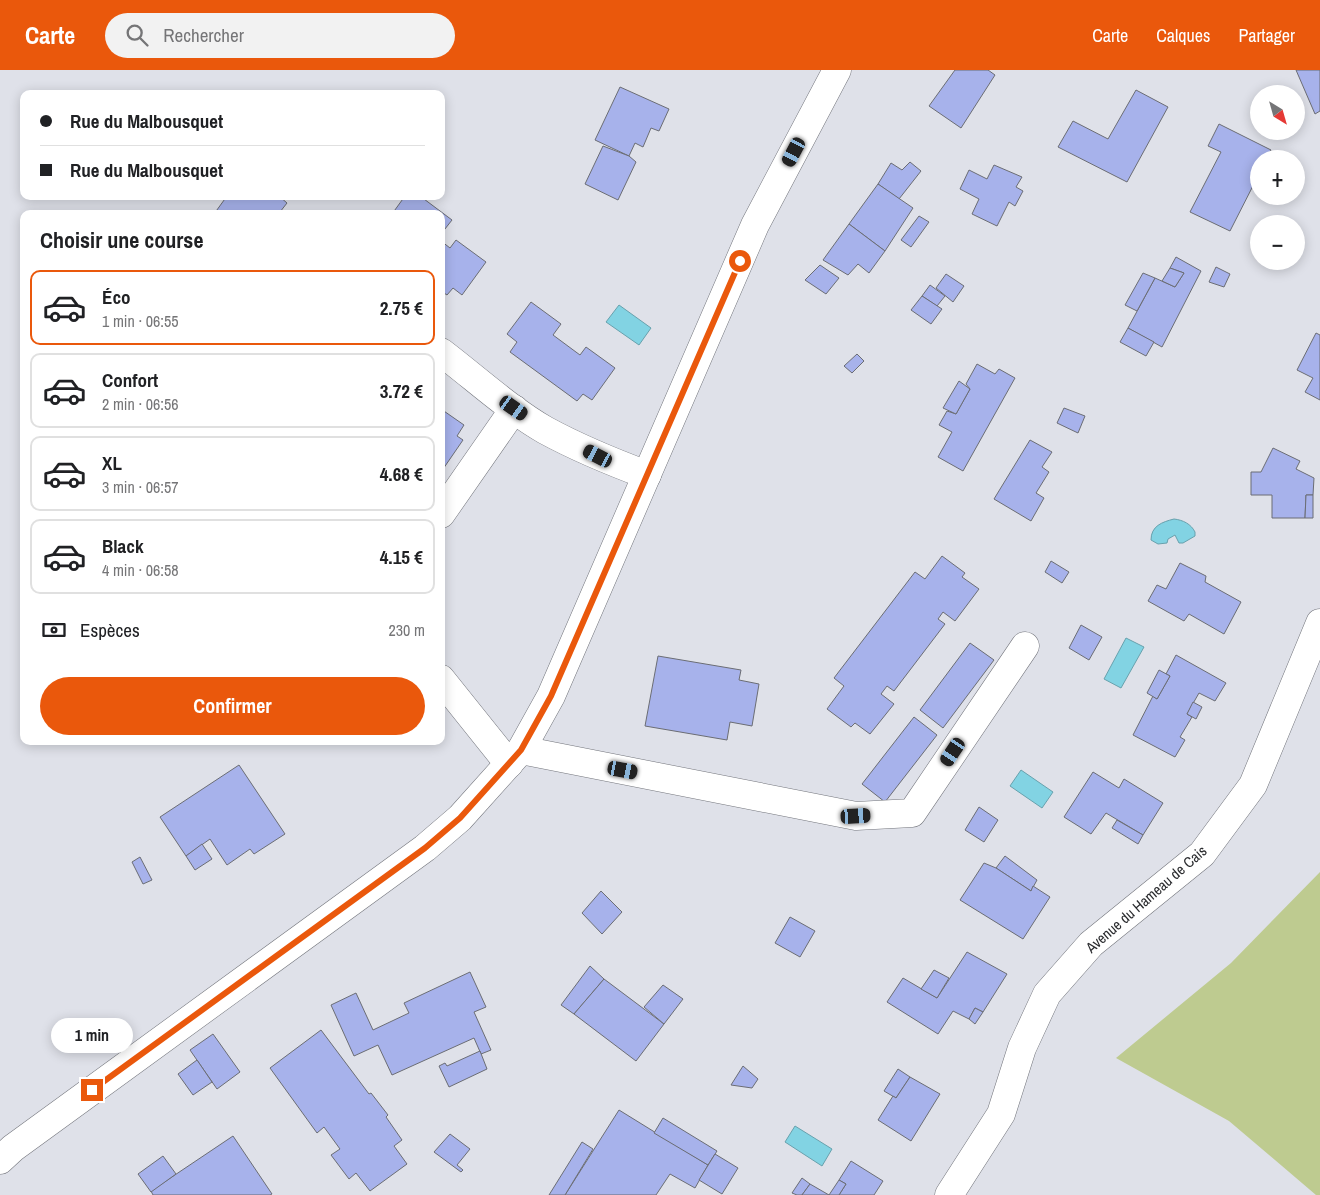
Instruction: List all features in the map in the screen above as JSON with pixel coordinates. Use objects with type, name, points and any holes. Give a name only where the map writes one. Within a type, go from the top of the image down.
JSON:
[{"type":"street","points":[[0,1160],[13,1148],[425,848],[460,818],[515,757],[551,696],[756,225],[837,70]]},
{"type":"street","points":[[445,355],[544,429],[598,456],[647,475]]},
{"type":"street","points":[[445,508],[514,408]]},
{"type":"street","name":"Avenue du Hameau de Cais","points":[[949,1195],[1001,1114],[1022,1048],[1048,994],[1091,944],[1202,854],[1253,785],[1320,623]]},
{"type":"street","points":[[445,683],[515,757],[856,816],[912,813],[1025,646]]},
{"type":"green space","points":[[1320,872],[1320,1195],[1316,1195],[1229,1121],[1116,1058],[1231,963]]},
{"type":"water","points":[[619,305],[651,328],[639,345],[606,322]]},
{"type":"water","points":[[1174,519],[1184,521],[1189,525],[1195,532],[1195,536],[1183,543],[1179,543],[1175,535],[1168,539],[1167,543],[1158,544],[1151,540],[1151,535],[1155,528],[1161,523]]},
{"type":"water","points":[[1126,638],[1144,647],[1121,688],[1104,679]]},
{"type":"water","points":[[1021,770],[1053,792],[1042,808],[1010,786]]},
{"type":"water","points":[[795,1126],[832,1149],[822,1166],[785,1142]]},
{"type":"building","points":[[955,70],[988,70],[995,75],[961,128],[929,106]]},
{"type":"building","points":[[1296,70],[1320,70],[1320,111],[1315,114],[1305,91],[1305,85],[1302,85]]},
{"type":"building","points":[[620,87],[669,109],[659,131],[651,128],[643,147],[635,143],[629,156],[595,140]]},
{"type":"building","points":[[1136,90],[1168,107],[1127,182],[1058,147],[1073,121],[1108,139]]},
{"type":"building","points":[[1219,124],[1271,150],[1250,150],[1250,192],[1230,231],[1190,212],[1221,152],[1208,146]]},
{"type":"building","points":[[603,146],[629,156],[636,162],[618,200],[585,184]]},
{"type":"building","points":[[910,162],[921,171],[899,199],[878,184],[891,163],[902,170]]},
{"type":"building","points":[[994,165],[1022,177],[1016,187],[1023,191],[1015,206],[1009,202],[997,226],[972,214],[979,199],[960,189],[969,170],[987,179]]},
{"type":"building","points":[[878,184],[913,208],[885,251],[849,224]]},
{"type":"building","points":[[224,200],[284,200],[287,203],[282,210],[217,210]]},
{"type":"building","points":[[402,200],[425,200],[439,210],[395,210]]},
{"type":"building","points":[[445,215],[452,220],[445,229]]},
{"type":"building","points":[[919,216],[929,222],[911,247],[901,240]]},
{"type":"building","points":[[849,224],[885,251],[869,273],[858,264],[848,275],[823,260]]},
{"type":"building","points":[[456,240],[486,262],[462,295],[453,288],[447,295],[445,294],[445,244],[450,248]]},
{"type":"building","points":[[1176,257],[1201,271],[1162,347],[1128,328],[1155,278],[1175,287],[1184,273],[1170,268]]},
{"type":"building","points":[[820,265],[839,278],[826,294],[805,280]]},
{"type":"building","points":[[1216,267],[1230,274],[1224,287],[1209,282]]},
{"type":"building","points":[[1170,268],[1184,273],[1175,287],[1162,281]]},
{"type":"building","points":[[1143,273],[1155,278],[1137,311],[1125,305]]},
{"type":"building","points":[[946,274],[964,286],[953,302],[936,288]]},
{"type":"building","points":[[930,285],[945,296],[937,306],[922,296]]},
{"type":"building","points":[[922,296],[942,309],[931,324],[911,310]]},
{"type":"building","points":[[531,302],[561,324],[553,335],[580,355],[586,347],[615,368],[592,400],[583,394],[577,401],[510,352],[517,342],[507,334]]},
{"type":"building","points":[[1128,328],[1154,342],[1146,356],[1120,342]]},
{"type":"building","points":[[1316,333],[1320,335],[1320,400],[1305,392],[1313,378],[1297,370]]},
{"type":"building","points":[[857,354],[864,361],[852,373],[844,366]]},
{"type":"building","points":[[977,364],[995,374],[999,369],[1015,378],[963,471],[938,457],[952,432],[939,425],[947,411],[956,414],[970,389],[966,384]]},
{"type":"building","points":[[959,381],[970,389],[956,414],[943,408]]},
{"type":"building","points":[[1064,408],[1085,416],[1078,433],[1057,423]]},
{"type":"building","points":[[445,412],[464,425],[457,436],[463,440],[445,466]]},
{"type":"building","points":[[1030,440],[1052,452],[1042,467],[1049,472],[1036,493],[1044,498],[1031,521],[994,499]]},
{"type":"building","points":[[1273,448],[1300,461],[1296,469],[1314,478],[1313,495],[1306,495],[1305,518],[1272,518],[1272,495],[1251,495],[1251,472],[1261,472]]},
{"type":"building","points":[[1306,495],[1313,495],[1313,518],[1305,518]]},
{"type":"building","points":[[942,556],[965,573],[962,577],[979,589],[955,621],[943,612],[938,619],[945,624],[894,691],[887,686],[881,694],[894,704],[870,734],[855,723],[851,727],[827,709],[844,686],[834,678],[915,572],[925,579]]},
{"type":"building","points":[[1051,561],[1069,572],[1062,583],[1045,572]]},
{"type":"building","points":[[1180,563],[1206,576],[1205,582],[1241,602],[1224,634],[1189,614],[1184,621],[1148,601],[1157,585],[1166,589]]},
{"type":"building","points":[[1081,625],[1102,637],[1089,660],[1069,648]]},
{"type":"building","points":[[970,643],[994,660],[943,728],[920,710]]},
{"type":"building","points":[[1176,655],[1226,683],[1215,701],[1199,693],[1187,714],[1192,717],[1180,737],[1185,740],[1175,757],[1133,735],[1153,696],[1157,699],[1170,676],[1166,674]]},
{"type":"building","points":[[658,656],[741,670],[739,680],[759,684],[752,726],[730,722],[727,740],[645,726]]},
{"type":"building","points":[[1159,670],[1170,676],[1157,699],[1147,693]]},
{"type":"building","points":[[1193,702],[1202,707],[1196,719],[1187,714]]},
{"type":"building","points":[[914,717],[937,735],[885,802],[862,784]]},
{"type":"building","points":[[239,765],[285,834],[254,854],[250,849],[227,865],[210,839],[186,856],[160,817]]},
{"type":"building","points":[[1093,772],[1119,788],[1124,779],[1163,803],[1143,835],[1106,813],[1091,834],[1064,817]]},
{"type":"building","points":[[979,807],[998,820],[984,842],[965,830]]},
{"type":"building","points":[[1117,820],[1143,835],[1138,844],[1112,828]]},
{"type":"building","points":[[202,844],[212,859],[195,870],[186,856]]},
{"type":"building","points":[[1005,856],[1037,880],[1031,891],[996,868]]},
{"type":"building","points":[[140,857],[152,880],[143,884],[132,862]]},
{"type":"building","points":[[984,863],[996,868],[1031,891],[1033,886],[1050,897],[1023,939],[960,900]]},
{"type":"building","points":[[601,891],[622,912],[602,934],[582,913]]},
{"type":"building","points":[[790,917],[815,931],[800,957],[775,943]]},
{"type":"building","points":[[967,952],[1007,974],[983,1012],[975,1008],[969,1019],[953,1011],[938,1034],[887,1002],[903,978],[937,998]]},
{"type":"building","points":[[590,966],[604,979],[574,1014],[561,1005]]},
{"type":"building","points":[[934,970],[949,978],[937,998],[921,989]]},
{"type":"building","points":[[470,972],[486,1007],[474,1012],[491,1050],[481,1054],[474,1038],[392,1075],[378,1045],[354,1056],[331,1005],[356,993],[373,1030],[409,1013],[404,1003]]},
{"type":"building","points":[[604,979],[664,1024],[636,1061],[574,1014]]},
{"type":"building","points":[[663,985],[683,999],[664,1024],[644,1007]]},
{"type":"building","points":[[975,1008],[983,1012],[975,1024],[969,1019]]},
{"type":"building","points":[[321,1030],[369,1094],[371,1093],[388,1115],[386,1117],[402,1140],[394,1146],[407,1164],[370,1191],[356,1173],[349,1179],[331,1155],[340,1149],[324,1127],[317,1133],[270,1068]]},
{"type":"building","points":[[213,1034],[240,1072],[217,1089],[190,1050]]},
{"type":"building","points":[[480,1051],[487,1069],[449,1087],[439,1066],[445,1063],[447,1066]]},
{"type":"building","points":[[197,1060],[212,1082],[193,1095],[178,1074]]},
{"type":"building","points":[[743,1066],[758,1079],[752,1088],[731,1085]]},
{"type":"building","points":[[898,1069],[910,1077],[896,1098],[884,1091]]},
{"type":"building","points":[[910,1077],[940,1094],[911,1141],[878,1120],[893,1096],[896,1098]]},
{"type":"building","points":[[619,1110],[708,1165],[695,1188],[670,1174],[656,1195],[565,1195]]},
{"type":"building","points":[[663,1118],[717,1151],[708,1165],[654,1133]]},
{"type":"building","points":[[450,1134],[470,1149],[457,1165],[463,1170],[461,1172],[434,1152]]},
{"type":"building","points":[[233,1136],[272,1194],[153,1195],[151,1191]]},
{"type":"building","points":[[582,1142],[593,1149],[565,1195],[549,1195]]},
{"type":"building","points":[[715,1154],[738,1168],[722,1194],[699,1180]]},
{"type":"building","points":[[163,1156],[176,1174],[151,1192],[138,1174]]},
{"type":"building","points":[[851,1161],[883,1181],[874,1195],[839,1195],[846,1184],[839,1180]]},
{"type":"building","points":[[802,1178],[810,1184],[802,1195],[792,1193]]},
{"type":"building","points":[[839,1180],[846,1184],[839,1195],[829,1195]]},
{"type":"building","points":[[810,1184],[829,1195],[802,1195]]},
{"type":"route","points":[[92,1090],[425,848],[460,818],[521,750],[551,696],[740,261]]}]
